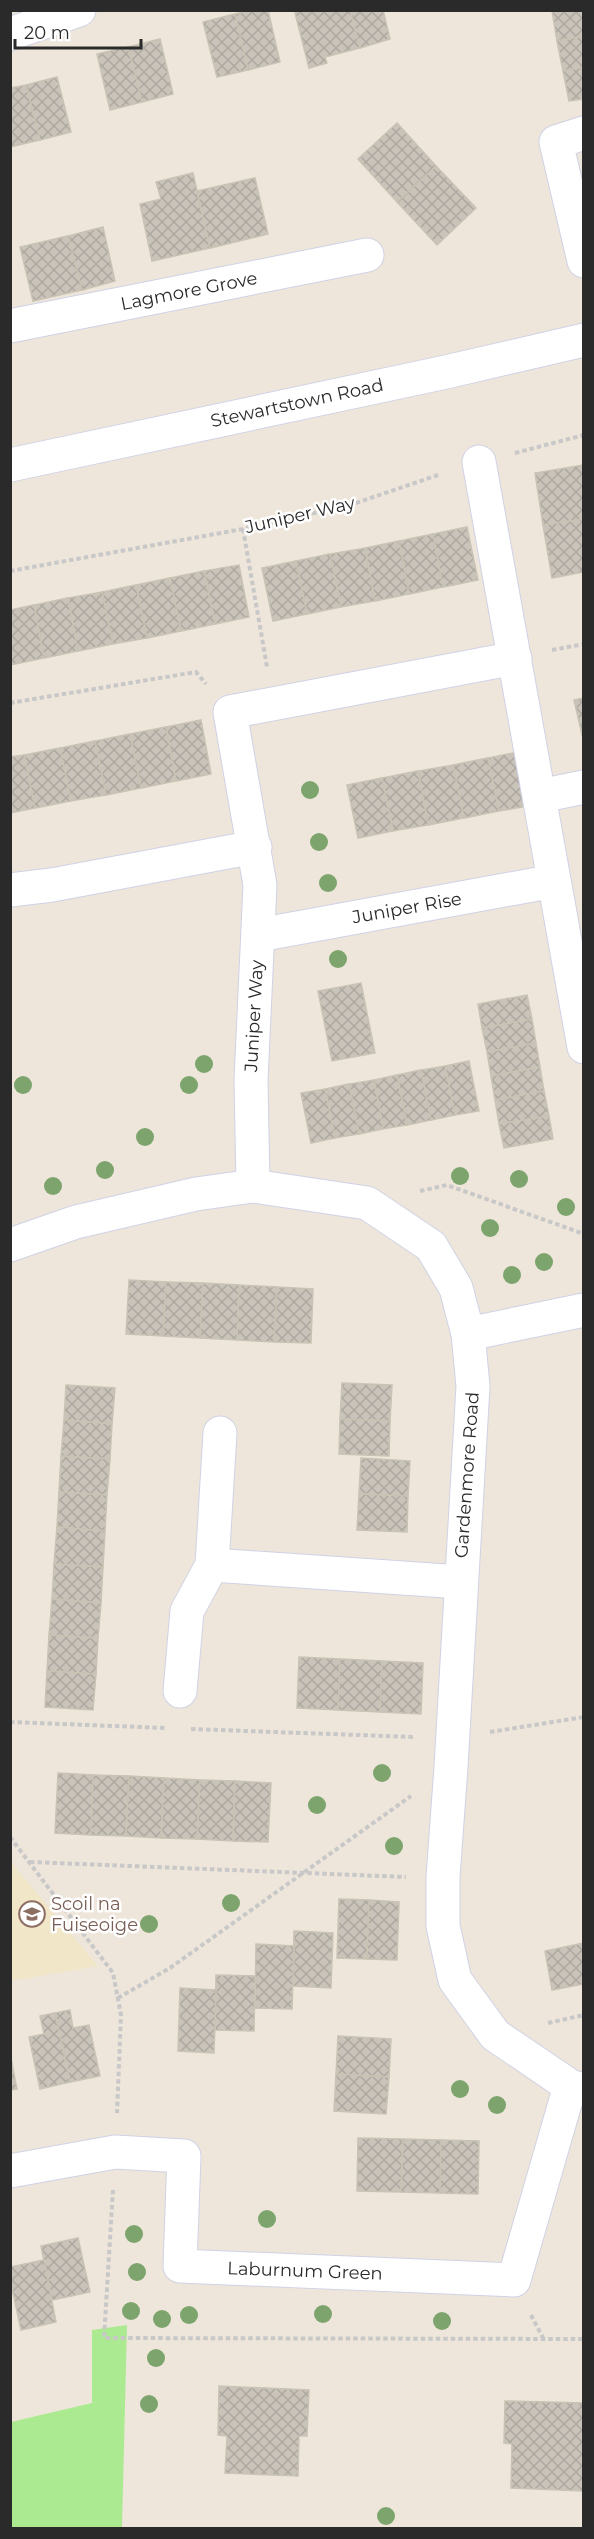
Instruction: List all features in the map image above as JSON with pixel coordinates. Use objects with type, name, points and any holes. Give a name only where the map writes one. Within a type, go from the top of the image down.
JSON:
[{"type":"street","points":[[10,34],[79,10]]},
{"type":"street","points":[[584,133],[556,142],[584,261]]},
{"type":"street","name":"Lagmore Grove","points":[[10,326],[367,255]]},
{"type":"street","name":"Stewartstown Road","points":[[10,465],[446,372],[584,340]]},
{"type":"street","points":[[480,462],[584,1047]]},
{"type":"street","points":[[230,712],[515,658]]},
{"type":"street","name":"Juniper Way","points":[[230,712],[260,885],[251,1080],[253,1186]]},
{"type":"street","points":[[540,796],[584,787]]},
{"type":"street","points":[[10,890],[52,885],[255,847]]},
{"type":"street","name":"Juniper Rise","points":[[259,935],[554,881]]},
{"type":"street","name":"Gardenmore Road","points":[[10,1245],[76,1222],[196,1194],[253,1186],[367,1203],[431,1246],[456,1288],[468,1334],[473,1386],[443,1877],[443,1926],[455,1980],[495,2035],[577,2088]]},
{"type":"street","points":[[468,1334],[584,1310]]},
{"type":"street","points":[[180,1691],[187,1611],[212,1565],[220,1433]]},
{"type":"street","points":[[212,1565],[460,1582]]},
{"type":"street","name":"Laburnum Green","points":[[10,2171],[115,2152],[184,2156],[180,2266],[514,2280],[577,2088]]},
{"type":"path","name":"Juniper Way","points":[[10,571],[243,529],[350,505],[480,462],[584,435]]},
{"type":"path","points":[[243,529],[273,704]]},
{"type":"path","points":[[10,703],[196,672],[230,712]]},
{"type":"path","points":[[367,1203],[447,1185],[584,1233]]},
{"type":"path","points":[[190,1729],[452,1753],[584,1717]]},
{"type":"path","points":[[10,1722],[178,1729]]},
{"type":"path","points":[[118,1998],[170,1968],[300,1874],[452,1753]]},
{"type":"path","points":[[29,1862],[300,1874],[443,1877]]},
{"type":"shaded area","name":"Scoil na Fuiseoige","points":[[11,1862],[98,1966],[11,1981]]},
{"type":"green space","points":[[127,2325],[122,2528],[11,2528],[11,2422],[92,2403],[92,2330]]},
{"type":"building","points":[[251,10],[268,10],[280,62],[248,70],[235,14]]},
{"type":"building","points":[[305,10],[350,10],[360,48],[325,57],[327,63],[309,68],[295,13]]},
{"type":"building","points":[[350,10],[383,10],[390,39],[360,48]]},
{"type":"building","points":[[584,10],[584,36],[557,41],[552,11]]},
{"type":"building","points":[[235,14],[248,70],[217,77],[203,22]]},
{"type":"building","points":[[584,36],[584,67],[563,71],[557,41]]},
{"type":"building","points":[[160,39],[173,94],[142,102],[128,47]]},
{"type":"building","points":[[128,47],[142,102],[110,110],[97,54]]},
{"type":"building","points":[[584,67],[584,99],[569,101],[563,71]]},
{"type":"building","points":[[57,77],[71,132],[40,140],[26,85]]},
{"type":"building","points":[[26,85],[40,140],[10,147],[10,88]]},
{"type":"building","points":[[397,123],[436,166],[397,202],[358,159]]},
{"type":"building","points":[[436,166],[476,208],[437,245],[397,202]]},
{"type":"building","points":[[193,173],[210,248],[152,261],[140,204],[161,199],[156,182]]},
{"type":"building","points":[[255,178],[268,234],[210,248],[197,191]]},
{"type":"building","points":[[103,227],[115,281],[82,290],[68,236]]},
{"type":"building","points":[[68,236],[82,290],[33,301],[20,247]]},
{"type":"building","points":[[584,465],[584,519],[543,525],[535,473]]},
{"type":"building","points":[[584,519],[584,572],[552,578],[543,525]]},
{"type":"building","points":[[467,527],[478,580],[443,587],[433,534]]},
{"type":"building","points":[[433,534],[443,587],[409,594],[399,541]]},
{"type":"building","points":[[399,541],[409,594],[375,601],[365,548]]},
{"type":"building","points":[[365,548],[375,601],[341,607],[330,554]]},
{"type":"building","points":[[330,554],[341,607],[307,614],[296,561]]},
{"type":"building","points":[[296,561],[307,614],[273,621],[262,568]]},
{"type":"building","points":[[239,565],[249,617],[215,624],[204,571]]},
{"type":"building","points":[[204,571],[215,624],[181,631],[170,578]]},
{"type":"building","points":[[170,578],[181,631],[147,638],[136,585]]},
{"type":"building","points":[[136,585],[147,638],[113,644],[102,592]]},
{"type":"building","points":[[102,592],[113,644],[78,651],[68,598]]},
{"type":"building","points":[[68,598],[78,651],[44,658],[34,605]]},
{"type":"building","points":[[34,605],[44,658],[10,665],[10,610]]},
{"type":"building","points":[[584,698],[584,743],[574,700]]},
{"type":"building","points":[[201,720],[211,774],[176,781],[166,727]]},
{"type":"building","points":[[166,727],[176,781],[141,788],[130,734]]},
{"type":"building","points":[[130,734],[141,788],[106,795],[95,741]]},
{"type":"building","points":[[95,741],[106,795],[71,801],[60,748]]},
{"type":"building","points":[[60,748],[71,801],[35,808],[24,755]]},
{"type":"building","points":[[523,751],[534,805],[499,811],[488,758]]},
{"type":"building","points":[[24,755],[35,808],[10,813],[10,757]]},
{"type":"building","points":[[488,758],[499,811],[464,818],[453,765]]},
{"type":"building","points":[[453,765],[464,818],[428,825],[418,771]]},
{"type":"building","points":[[418,771],[428,825],[393,831],[382,778]]},
{"type":"building","points":[[382,778],[393,831],[358,838],[347,785]]},
{"type":"building","points":[[361,983],[375,1053],[332,1061],[318,991]]},
{"type":"building","points":[[527,995],[532,1019],[482,1028],[478,1004]]},
{"type":"building","points":[[532,1019],[536,1043],[487,1052],[482,1028]]},
{"type":"building","points":[[536,1043],[540,1067],[491,1076],[487,1052]]},
{"type":"building","points":[[469,1061],[479,1111],[455,1115],[445,1066]]},
{"type":"building","points":[[445,1066],[455,1115],[431,1120],[421,1070]]},
{"type":"building","points":[[540,1067],[544,1091],[495,1100],[491,1076]]},
{"type":"building","points":[[421,1070],[431,1120],[407,1125],[397,1075]]},
{"type":"building","points":[[397,1075],[407,1125],[383,1129],[374,1080]]},
{"type":"building","points":[[374,1080],[383,1129],[359,1134],[349,1084]]},
{"type":"building","points":[[349,1084],[359,1134],[335,1138],[325,1089]]},
{"type":"building","points":[[325,1089],[335,1138],[311,1143],[301,1093]]},
{"type":"building","points":[[544,1091],[549,1116],[499,1124],[495,1100]]},
{"type":"building","points":[[549,1116],[553,1139],[504,1148],[499,1124]]},
{"type":"building","points":[[129,1280],[166,1282],[163,1336],[126,1334]]},
{"type":"building","points":[[166,1282],[203,1283],[200,1338],[163,1336]]},
{"type":"building","points":[[203,1283],[239,1285],[237,1340],[200,1338]]},
{"type":"building","points":[[239,1285],[277,1287],[274,1342],[237,1340]]},
{"type":"building","points":[[277,1287],[313,1289],[311,1343],[274,1342]]},
{"type":"building","points":[[342,1383],[392,1385],[390,1421],[340,1419]]},
{"type":"building","points":[[66,1385],[115,1388],[112,1424],[64,1420]]},
{"type":"building","points":[[340,1419],[390,1421],[389,1456],[339,1454]]},
{"type":"building","points":[[64,1420],[112,1424],[110,1459],[61,1456]]},
{"type":"building","points":[[61,1456],[110,1459],[107,1495],[59,1492]]},
{"type":"building","points":[[361,1458],[410,1461],[408,1496],[359,1494]]},
{"type":"building","points":[[59,1492],[107,1495],[105,1531],[57,1527]]},
{"type":"building","points":[[359,1494],[408,1496],[407,1532],[357,1530]]},
{"type":"building","points":[[57,1527],[105,1531],[103,1567],[54,1564]]},
{"type":"building","points":[[54,1564],[103,1567],[101,1603],[52,1599]]},
{"type":"building","points":[[52,1599],[101,1603],[98,1638],[49,1635]]},
{"type":"building","points":[[49,1635],[98,1638],[96,1674],[47,1671]]},
{"type":"building","points":[[299,1657],[340,1659],[338,1710],[297,1708]]},
{"type":"building","points":[[340,1659],[382,1661],[380,1712],[338,1710]]},
{"type":"building","points":[[382,1661],[423,1663],[421,1714],[380,1712]]},
{"type":"building","points":[[47,1671],[96,1674],[93,1710],[45,1707]]},
{"type":"building","points":[[58,1773],[93,1775],[91,1835],[55,1833]]},
{"type":"building","points":[[93,1775],[129,1776],[126,1836],[91,1835]]},
{"type":"building","points":[[129,1776],[164,1778],[161,1838],[126,1836]]},
{"type":"building","points":[[164,1778],[200,1780],[197,1839],[161,1838]]},
{"type":"building","points":[[200,1780],[235,1781],[233,1841],[197,1839]]},
{"type":"building","points":[[235,1781],[271,1783],[268,1842],[233,1841]]},
{"type":"building","points":[[339,1899],[369,1900],[367,1959],[337,1958]]},
{"type":"building","points":[[369,1900],[399,1902],[397,1960],[367,1959]]},
{"type":"building","points":[[294,1931],[333,1933],[331,1988],[293,1986]]},
{"type":"building","points":[[584,1943],[584,1984],[552,1990],[545,1951]]},
{"type":"building","points":[[256,1944],[294,1946],[292,2009],[255,2008]]},
{"type":"building","points":[[216,1975],[255,1976],[254,2031],[215,2030]]},
{"type":"building","points":[[180,1988],[216,1990],[214,2053],[178,2051]]},
{"type":"building","points":[[70,2010],[73,2028],[89,2025],[100,2076],[70,2082],[55,2013]]},
{"type":"building","points":[[55,2013],[70,2082],[40,2089],[29,2037],[44,2034],[40,2016]]},
{"type":"building","points":[[338,2036],[391,2039],[389,2077],[336,2074]]},
{"type":"building","points":[[10,2053],[17,2089],[10,2090]]},
{"type":"building","points":[[336,2074],[389,2077],[386,2114],[334,2111]]},
{"type":"building","points":[[358,2138],[403,2139],[401,2192],[357,2191]]},
{"type":"building","points":[[403,2139],[441,2140],[440,2193],[401,2192]]},
{"type":"building","points":[[441,2140],[479,2141],[478,2194],[440,2193]]},
{"type":"building","points":[[78,2238],[90,2292],[52,2300],[41,2246]]},
{"type":"building","points":[[44,2260],[56,2322],[21,2330],[10,2279],[10,2267]]},
{"type":"building","points":[[219,2386],[309,2390],[307,2436],[299,2436],[298,2476],[225,2473],[227,2436],[218,2435]]},
{"type":"building","points":[[505,2401],[584,2403],[583,2491],[511,2488],[512,2444],[504,2443]]},
{"type":"place","name":"Scoil na Fuiseoige","points":[[32,1914]]}]
